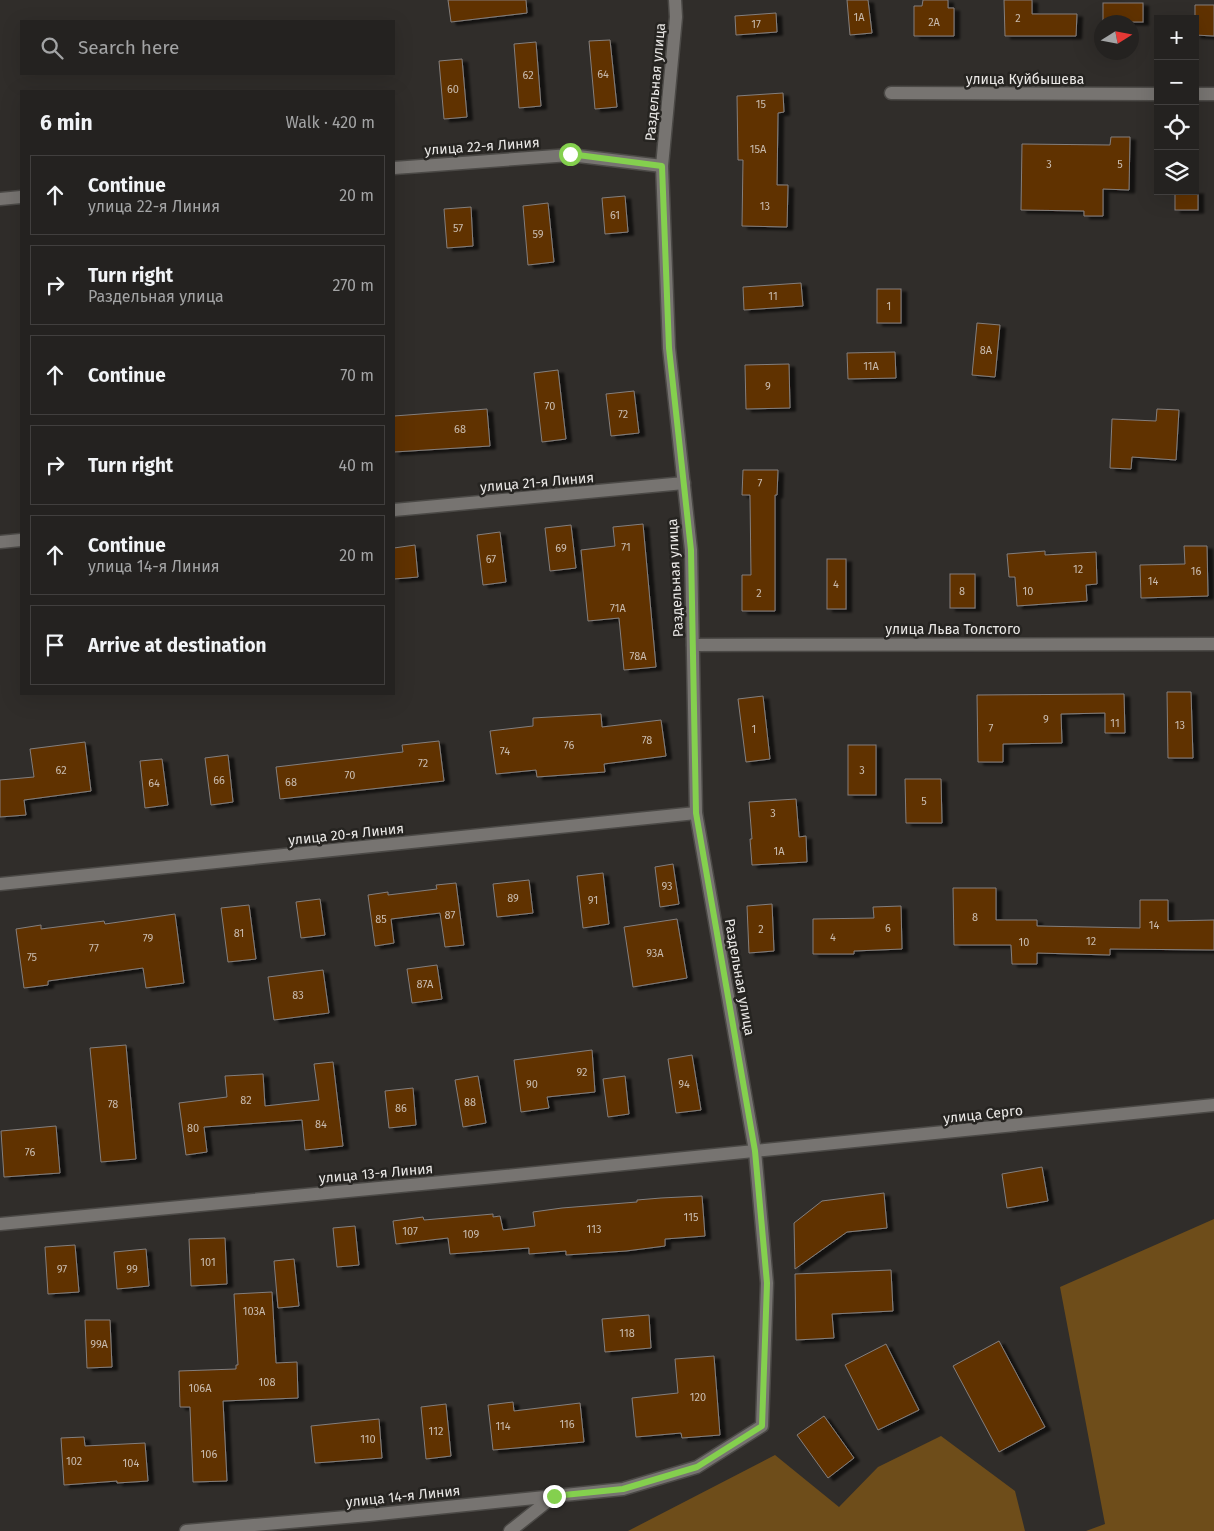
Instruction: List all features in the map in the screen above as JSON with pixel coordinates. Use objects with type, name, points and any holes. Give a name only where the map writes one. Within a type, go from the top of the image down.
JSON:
[{"type":"street","name":"Раздельная улица","points":[[623,1489],[697,1467],[762,1426],[767,1283],[755,1151],[696,813],[691,550],[669,348],[662,166],[676,17],[674,0]]},
{"type":"street","name":"улица Куйбышева","points":[[891,94],[1154,94]]},
{"type":"street","points":[[1199,94],[1214,94]]},
{"type":"street","name":"улица 22-я Линия","points":[[395,168],[570,154],[662,166]]},
{"type":"street","points":[[0,199],[20,197]]},
{"type":"street","name":"улица 21-я Линия","points":[[395,510],[684,483]]},
{"type":"street","points":[[0,542],[20,540]]},
{"type":"street","name":"улица Льва Толстого","points":[[693,645],[1214,644]]},
{"type":"street","name":"улица 20-я Линия","points":[[0,884],[696,813]]},
{"type":"street","name":"улица Серго","points":[[755,1151],[1214,1105]]},
{"type":"street","name":"улица 13-я Линия","points":[[0,1224],[755,1151]]},
{"type":"street","name":"улица 14-я Линия","points":[[186,1531],[369,1515],[623,1489]]},
{"type":"street","points":[[510,1531],[554,1496]]},
{"type":"shaded area","points":[[1214,1219],[1214,1531],[1086,1531],[1105,1524],[1060,1287]]},
{"type":"shaded area","points":[[941,1436],[1015,1491],[1025,1531],[628,1531],[775,1455],[839,1507],[878,1467]]},
{"type":"building","points":[[448,0],[526,0],[527,13],[451,22]]},
{"type":"building","points":[[847,0],[868,0],[872,33],[850,35]]},
{"type":"building","points":[[923,0],[948,0],[948,8],[954,8],[954,36],[914,36],[914,6],[922,6]]},
{"type":"building","points":[[1004,0],[1032,0],[1032,14],[1077,14],[1076,36],[1005,36]]},
{"type":"building","points":[[1103,3],[1143,3],[1143,22],[1139,22],[1139,15],[1103,15]]},
{"type":"building","points":[[1195,5],[1214,5],[1214,36],[1199,35],[1199,15],[1195,15]]},
{"type":"building","points":[[776,13],[777,32],[736,35],[735,16]]},
{"type":"building","points":[[610,40],[617,107],[595,109],[589,41]]},
{"type":"building","points":[[536,42],[541,106],[519,108],[514,44]]},
{"type":"building","points":[[462,59],[467,117],[444,119],[439,61]]},
{"type":"building","points":[[783,93],[784,112],[778,113],[777,185],[788,185],[787,227],[742,226],[743,160],[738,160],[737,96]]},
{"type":"building","points":[[1111,137],[1130,137],[1129,190],[1103,189],[1103,216],[1084,216],[1084,211],[1021,210],[1022,144],[1110,145]]},
{"type":"building","points":[[1175,195],[1198,195],[1198,210],[1175,210]]},
{"type":"building","points":[[625,196],[628,232],[605,234],[602,198]]},
{"type":"building","points":[[548,203],[554,262],[528,265],[523,206]]},
{"type":"building","points":[[471,207],[473,246],[447,248],[444,209]]},
{"type":"building","points":[[801,283],[803,306],[744,310],[743,287]]},
{"type":"building","points":[[877,289],[901,289],[901,323],[877,323]]},
{"type":"building","points":[[977,323],[1000,325],[995,377],[972,375]]},
{"type":"building","points":[[895,352],[896,378],[848,379],[847,353]]},
{"type":"building","points":[[789,364],[790,408],[746,409],[745,365]]},
{"type":"building","points":[[558,370],[566,439],[542,442],[534,373]]},
{"type":"building","points":[[634,391],[639,433],[611,436],[606,394]]},
{"type":"building","points":[[487,409],[490,446],[395,452],[395,416]]},
{"type":"building","points":[[1157,409],[1179,410],[1176,460],[1132,457],[1131,469],[1110,468],[1112,419],[1156,421]]},
{"type":"building","points":[[743,470],[778,470],[777,495],[775,495],[775,611],[742,611],[742,575],[751,575],[750,495],[742,495]]},
{"type":"building","points":[[643,524],[656,667],[624,670],[619,618],[588,621],[581,550],[615,546],[613,527]]},
{"type":"building","points":[[571,525],[576,568],[550,571],[545,528]]},
{"type":"building","points":[[500,532],[506,582],[483,585],[477,535]]},
{"type":"building","points":[[415,545],[418,577],[395,579],[395,548]]},
{"type":"building","points":[[1184,546],[1207,546],[1208,596],[1141,598],[1140,565],[1185,564]]},
{"type":"building","points":[[1045,551],[1045,555],[1096,552],[1097,584],[1086,585],[1087,601],[1017,606],[1015,577],[1009,577],[1007,554]]},
{"type":"building","points":[[827,559],[846,559],[846,609],[827,609]]},
{"type":"building","points":[[950,574],[975,574],[975,608],[950,608]]},
{"type":"building","points":[[1167,692],[1191,692],[1193,758],[1168,758]]},
{"type":"building","points":[[1124,694],[1125,733],[1105,733],[1105,713],[1061,714],[1062,743],[1003,744],[1003,762],[978,762],[977,695]]},
{"type":"building","points":[[763,696],[770,759],[746,762],[738,699]]},
{"type":"building","points":[[601,714],[602,727],[661,720],[666,756],[604,764],[605,772],[537,777],[536,770],[496,774],[490,731],[533,726],[533,718]]},
{"type":"building","points":[[439,741],[444,781],[280,799],[276,767],[403,752],[402,745]]},
{"type":"building","points":[[85,742],[91,791],[24,800],[26,815],[0,817],[0,780],[34,777],[30,749]]},
{"type":"building","points":[[848,745],[876,745],[876,795],[848,795]]},
{"type":"building","points":[[228,755],[233,802],[211,805],[205,758]]},
{"type":"building","points":[[162,759],[168,805],[145,808],[140,761]]},
{"type":"building","points":[[905,779],[941,779],[942,823],[906,823]]},
{"type":"building","points":[[796,799],[799,837],[806,836],[807,862],[752,865],[749,802]]},
{"type":"building","points":[[673,864],[679,904],[660,907],[655,867]]},
{"type":"building","points":[[603,873],[609,924],[583,928],[577,876]]},
{"type":"building","points":[[529,880],[533,913],[497,917],[493,884]]},
{"type":"building","points":[[456,883],[464,945],[445,947],[440,913],[391,919],[394,943],[375,946],[368,895],[388,892],[388,895],[437,889],[436,885]]},
{"type":"building","points":[[953,888],[996,888],[996,920],[1037,920],[1037,926],[1140,928],[1140,900],[1168,900],[1168,921],[1214,920],[1214,950],[1110,949],[1110,955],[1037,953],[1037,964],[1012,964],[1011,945],[954,945]]},
{"type":"building","points":[[320,899],[325,935],[301,938],[296,902]]},
{"type":"building","points":[[772,904],[774,951],[749,953],[747,906]]},
{"type":"building","points":[[249,905],[256,959],[228,962],[221,908]]},
{"type":"building","points":[[901,906],[902,949],[854,951],[854,954],[813,954],[813,919],[874,918],[873,907]]},
{"type":"building","points":[[175,914],[184,983],[146,988],[143,968],[48,981],[48,985],[24,988],[16,929],[41,925],[41,929],[104,921],[105,924]]},
{"type":"building","points":[[677,919],[687,978],[633,987],[624,927]]},
{"type":"building","points":[[437,965],[442,999],[412,1003],[407,969]]},
{"type":"building","points":[[323,970],[329,1013],[274,1020],[268,977]]},
{"type":"building","points":[[126,1045],[136,1159],[101,1162],[90,1048]]},
{"type":"building","points":[[592,1050],[595,1092],[547,1097],[549,1108],[521,1112],[514,1060]]},
{"type":"building","points":[[692,1055],[701,1110],[676,1113],[668,1059]]},
{"type":"building","points":[[333,1062],[343,1146],[305,1150],[302,1120],[204,1127],[207,1152],[186,1155],[179,1103],[227,1097],[225,1076],[263,1074],[265,1106],[319,1100],[314,1064]]},
{"type":"building","points":[[478,1076],[486,1123],[463,1127],[455,1080]]},
{"type":"building","points":[[625,1076],[629,1114],[608,1117],[603,1079]]},
{"type":"building","points":[[413,1088],[416,1125],[389,1128],[385,1091]]},
{"type":"building","points":[[56,1126],[60,1173],[4,1177],[1,1131]]},
{"type":"building","points":[[1042,1167],[1048,1201],[1007,1208],[1002,1174]]},
{"type":"building","points":[[884,1193],[887,1228],[847,1232],[795,1269],[794,1223],[822,1201]]},
{"type":"building","points":[[702,1196],[705,1236],[665,1239],[665,1246],[626,1251],[566,1255],[566,1251],[529,1254],[529,1248],[450,1254],[448,1238],[396,1244],[393,1221],[423,1217],[424,1220],[493,1214],[493,1217],[500,1216],[503,1230],[535,1226],[533,1212],[637,1202],[637,1200]]},
{"type":"building","points":[[355,1226],[359,1265],[337,1267],[333,1228]]},
{"type":"building","points":[[225,1238],[227,1284],[191,1286],[189,1239]]},
{"type":"building","points":[[75,1245],[79,1292],[48,1294],[45,1247]]},
{"type":"building","points":[[146,1249],[149,1286],[117,1289],[114,1252]]},
{"type":"building","points":[[294,1259],[299,1306],[278,1308],[274,1261]]},
{"type":"building","points":[[891,1270],[893,1311],[832,1314],[834,1338],[796,1340],[795,1274]]},
{"type":"building","points":[[272,1292],[276,1363],[297,1362],[298,1398],[223,1401],[227,1481],[193,1482],[190,1407],[180,1407],[179,1371],[236,1369],[236,1365],[238,1365],[234,1294]]},
{"type":"building","points":[[649,1315],[651,1348],[605,1352],[602,1319]]},
{"type":"building","points":[[85,1320],[110,1320],[112,1367],[87,1368]]},
{"type":"building","points":[[999,1341],[1045,1427],[999,1452],[953,1366]]},
{"type":"building","points":[[886,1344],[919,1410],[878,1430],[845,1365]]},
{"type":"building","points":[[714,1356],[720,1435],[682,1438],[681,1433],[636,1437],[632,1398],[678,1393],[675,1359]]},
{"type":"building","points":[[513,1402],[514,1411],[580,1403],[584,1442],[493,1450],[488,1405]]},
{"type":"building","points":[[446,1404],[451,1456],[426,1459],[421,1407]]},
{"type":"building","points":[[824,1416],[854,1458],[828,1478],[797,1435]]},
{"type":"building","points":[[379,1419],[382,1458],[315,1463],[311,1426]]},
{"type":"building","points":[[84,1437],[85,1446],[145,1443],[148,1481],[64,1485],[61,1438]]},
{"type":"route","points":[[554,1496],[623,1489],[697,1467],[762,1426],[767,1283],[755,1151],[696,813],[691,550],[669,348],[662,166],[570,154]]}]
